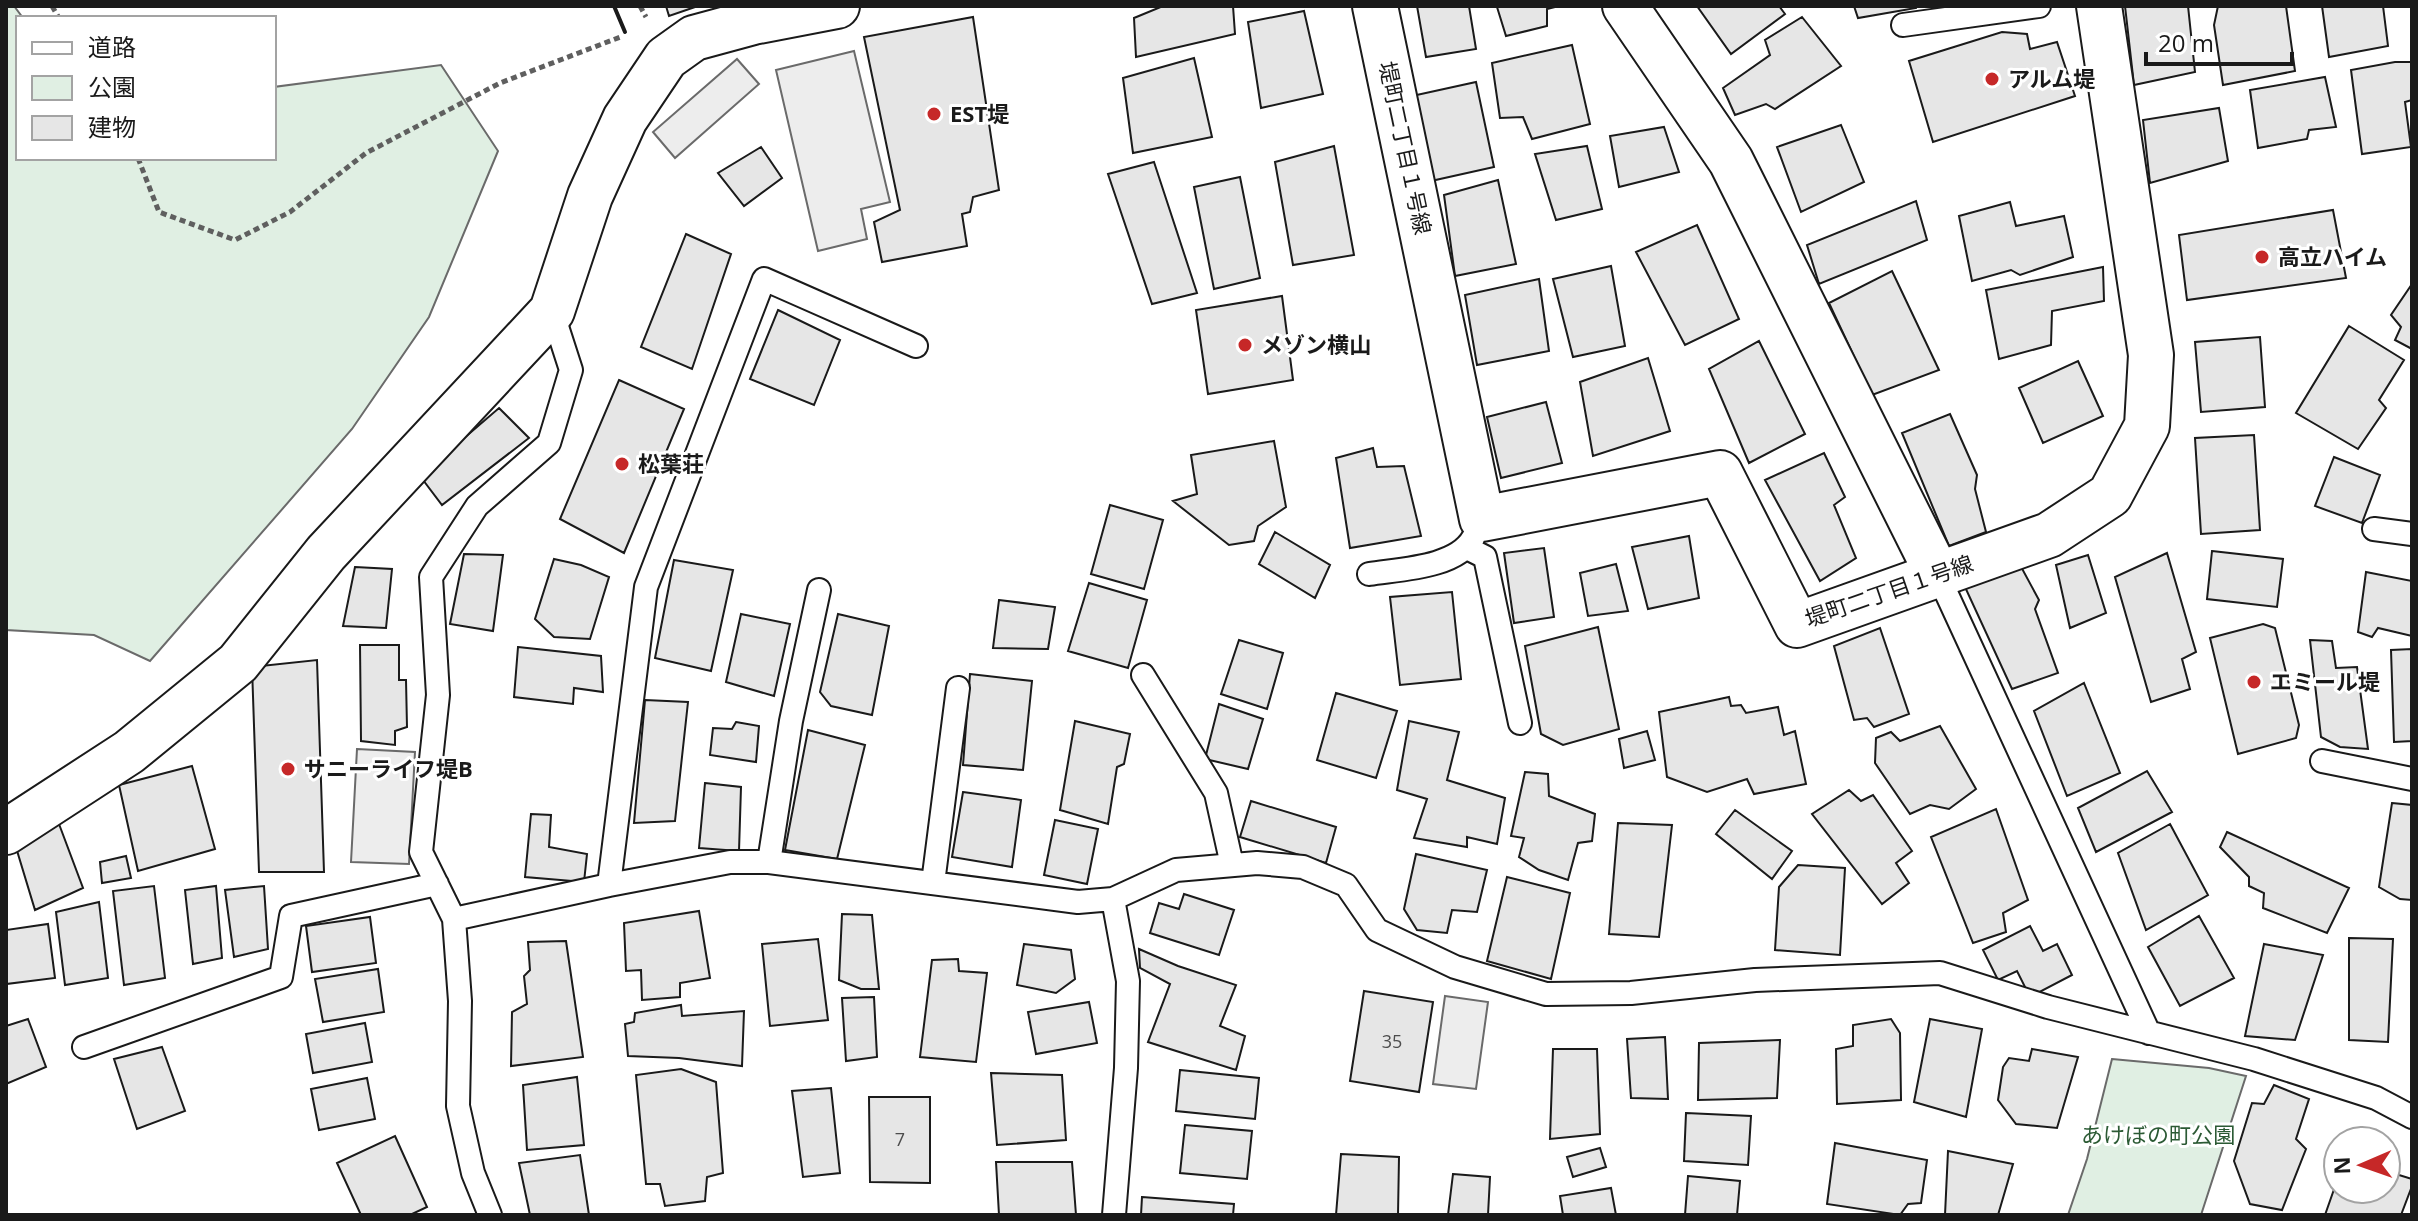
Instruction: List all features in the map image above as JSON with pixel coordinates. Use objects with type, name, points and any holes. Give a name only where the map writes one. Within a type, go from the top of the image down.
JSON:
[{"type":"street","points":[[6,832],[129,752],[238,663],[326,553],[552,311],[590,196],[625,119],[666,58],[694,38],[753,22],[837,6]]},
{"type":"street","name":"堤町二丁目１号線","points":[[1375,6],[1474,533],[1720,473],[1797,625],[2049,535],[2110,495],[2147,426],[2151,355],[2099,6]]},
{"type":"street","points":[[1625,6],[1731,161],[1937,573]]},
{"type":"lane","points":[[1903,25],[2039,6]]},
{"type":"lane","points":[[609,885],[646,587],[764,279],[916,346]]},
{"type":"lane","points":[[490,1215],[473,1173],[458,1106],[460,1001],[454,919],[421,852],[438,695],[431,577],[477,506],[549,443],[571,370],[552,311]]},
{"type":"lane","points":[[2374,529],[2412,534]]},
{"type":"lane","points":[[1369,574],[1433,564],[1474,533],[1485,557],[1520,723]]},
{"type":"lane","points":[[1937,573],[2149,1033]]},
{"type":"lane","points":[[769,862],[791,721],[819,590]]},
{"type":"lane","points":[[1143,675],[1216,793],[1232,865]]},
{"type":"lane","points":[[933,883],[958,688]]},
{"type":"lane","points":[[2322,761],[2412,779]]},
{"type":"lane","points":[[454,919],[730,862],[769,862],[1078,902],[1113,899],[1176,870],[1257,863],[1303,867],[1346,885],[1377,930],[1455,967],[1546,994],[1631,993],[1755,980],[1940,973],[2048,1007],[2254,1059],[2376,1098],[2412,1117]]},
{"type":"lane","points":[[84,1047],[281,977],[291,916],[437,884]]},
{"type":"lane","points":[[1113,899],[1128,981],[1126,1068],[1114,1215]]},
{"type":"path","points":[[139,160],[159,212],[235,240],[290,212],[366,153],[500,83],[637,31]]},
{"type":"green space","points":[[6,6],[14,6],[22,16],[16,16],[16,160],[276,160],[276,87],[441,65],[498,151],[429,317],[352,429],[150,661],[94,635],[6,630]]},
{"type":"green space","name":"あけぼの町公園","points":[[2112,1059],[2209,1068],[2246,1076],[2201,1215],[2068,1215],[2087,1159]]},
{"type":"shaded area","points":[[854,51],[890,202],[861,209],[867,239],[818,251],[776,70]]},
{"type":"shaded area","points":[[737,59],[759,84],[675,158],[653,132]]},
{"type":"shaded area","points":[[357,749],[415,752],[409,864],[351,862]]},
{"type":"shaded area","points":[[1445,996],[1488,1002],[1476,1089],[1433,1084]]},
{"type":"building","points":[[666,6],[698,6],[669,16]]},
{"type":"building","points":[[1163,6],[1233,6],[1235,34],[1136,57],[1134,18]]},
{"type":"building","points":[[1417,6],[1469,6],[1476,49],[1426,57]]},
{"type":"building","points":[[1559,6],[1547,9],[1547,26],[1506,36],[1497,7]]},
{"type":"building","points":[[1697,6],[1779,6],[1785,14],[1731,54]]},
{"type":"building","points":[[1854,6],[1916,6],[1916,8],[1858,18]]},
{"type":"building","points":[[2125,6],[2188,6],[2195,72],[2134,85]]},
{"type":"building","points":[[2218,6],[2286,6],[2295,71],[2223,85],[2214,25]]},
{"type":"building","points":[[2322,6],[2383,6],[2388,46],[2329,57]]},
{"type":"building","points":[[1304,11],[1323,94],[1261,108],[1248,22]]},
{"type":"building","name":"EST堤","points":[[973,17],[999,190],[973,197],[970,212],[962,214],[967,246],[882,262],[874,222],[900,210],[864,37]]},
{"type":"building","points":[[1802,17],[1841,66],[1775,109],[1766,104],[1735,115],[1723,88],[1770,55],[1765,40]]},
{"type":"building","name":"アルム堤","points":[[2002,32],[2027,34],[2030,49],[2057,42],[2075,96],[1933,142],[1909,61]]},
{"type":"building","points":[[1572,45],[1590,124],[1532,139],[1523,117],[1500,118],[1492,63]]},
{"type":"building","points":[[1194,58],[1212,137],[1133,153],[1123,78]]},
{"type":"building","points":[[2412,62],[2412,100],[2405,102],[2411,147],[2362,154],[2351,70]]},
{"type":"building","points":[[2325,77],[2336,127],[2309,130],[2307,139],[2258,148],[2250,90]]},
{"type":"building","points":[[1476,82],[1494,167],[1431,181],[1412,96]]},
{"type":"building","points":[[2219,108],[2228,161],[2150,183],[2143,120]]},
{"type":"building","points":[[1841,125],[1864,182],[1801,212],[1777,147]]},
{"type":"building","points":[[1664,127],[1679,172],[1619,187],[1610,136]]},
{"type":"building","points":[[1334,146],[1354,255],[1293,265],[1275,162]]},
{"type":"building","points":[[1587,146],[1602,209],[1556,220],[1535,154]]},
{"type":"building","points":[[761,147],[782,178],[744,206],[718,173]]},
{"type":"building","points":[[1154,162],[1197,293],[1152,304],[1108,174]]},
{"type":"building","points":[[1240,177],[1260,278],[1214,289],[1194,187]]},
{"type":"building","points":[[1498,180],[1516,264],[1455,276],[1444,195]]},
{"type":"building","points":[[1916,201],[1927,240],[1819,284],[1807,245]]},
{"type":"building","points":[[2010,202],[2016,226],[2064,216],[2073,257],[2020,275],[2011,270],[1972,281],[1959,216]]},
{"type":"building","name":"高立ハイム","points":[[2333,210],[2346,278],[2187,300],[2179,235]]},
{"type":"building","points":[[1697,225],[1739,319],[1685,345],[1636,252]]},
{"type":"building","points":[[686,234],[731,254],[692,369],[641,347]]},
{"type":"building","points":[[1611,266],[1625,346],[1573,357],[1553,279]]},
{"type":"building","points":[[2103,267],[2104,301],[2052,311],[2051,345],[1999,359],[1986,290]]},
{"type":"building","points":[[1892,271],[1939,370],[1872,395],[1829,303]]},
{"type":"building","points":[[1539,279],[1549,351],[1477,365],[1465,295]]},
{"type":"building","points":[[2412,284],[2412,349],[2395,340],[2401,327],[2391,315]]},
{"type":"building","name":"メゾン横山","points":[[1282,296],[1293,380],[1208,394],[1196,310]]},
{"type":"building","points":[[778,310],[840,340],[814,405],[750,379]]},
{"type":"building","points":[[2349,326],[2404,360],[2379,400],[2386,408],[2358,449],[2296,413]]},
{"type":"building","points":[[2260,337],[2265,407],[2201,412],[2195,342]]},
{"type":"building","points":[[1759,341],[1805,434],[1749,463],[1709,369]]},
{"type":"building","points":[[1648,358],[1670,431],[1593,456],[1580,382]]},
{"type":"building","points":[[2078,361],[2103,416],[2043,443],[2019,388]]},
{"type":"building","name":"松葉荘","points":[[619,380],[684,409],[624,553],[560,519]]},
{"type":"building","points":[[1546,402],[1562,463],[1501,478],[1487,417]]},
{"type":"building","points":[[499,408],[529,438],[442,505],[420,476]]},
{"type":"building","points":[[1950,414],[1977,475],[1975,489],[1986,532],[1949,546],[1902,433]]},
{"type":"building","points":[[2254,435],[2260,530],[2201,534],[2195,438]]},
{"type":"building","points":[[1274,441],[1286,507],[1258,526],[1254,541],[1229,545],[1173,501],[1197,494],[1191,455]]},
{"type":"building","points":[[1373,448],[1377,467],[1404,466],[1421,536],[1350,548],[1336,458]]},
{"type":"building","points":[[1824,453],[1845,497],[1834,505],[1856,558],[1820,581],[1765,480]]},
{"type":"building","points":[[2334,457],[2380,475],[2362,523],[2315,506]]},
{"type":"building","points":[[1110,505],[1163,520],[1144,589],[1091,574]]},
{"type":"building","points":[[1275,532],[1330,565],[1315,598],[1259,564]]},
{"type":"building","points":[[1689,536],[1699,598],[1648,609],[1632,547]]},
{"type":"building","points":[[1544,548],[1554,617],[1514,623],[1504,553]]},
{"type":"building","points":[[2212,551],[2283,559],[2277,607],[2207,599]]},
{"type":"building","points":[[2167,553],[2196,652],[2182,659],[2190,689],[2151,702],[2115,577]]},
{"type":"building","points":[[464,554],[503,555],[493,631],[450,624]]},
{"type":"building","points":[[2088,555],[2106,613],[2070,628],[2056,565]]},
{"type":"building","points":[[554,559],[581,565],[609,577],[590,639],[554,637],[535,619]]},
{"type":"building","points":[[674,560],[733,570],[711,671],[655,658]]},
{"type":"building","points":[[2019,563],[2039,600],[2035,609],[2058,673],[2012,689],[1965,587]]},
{"type":"building","points":[[1616,564],[1628,611],[1588,616],[1580,573]]},
{"type":"building","points":[[355,567],[392,569],[386,628],[343,626]]},
{"type":"building","points":[[2366,572],[2412,581],[2412,636],[2378,628],[2372,637],[2358,632]]},
{"type":"building","points":[[1089,583],[1147,600],[1128,668],[1068,651]]},
{"type":"building","points":[[1452,592],[1461,679],[1400,685],[1390,597]]},
{"type":"building","points":[[999,600],[1055,607],[1048,649],[993,648]]},
{"type":"building","points":[[741,614],[790,624],[774,696],[726,682]]},
{"type":"building","points":[[838,614],[889,626],[872,715],[831,706],[820,692]]},
{"type":"building","name":"エミール堤","points":[[2263,624],[2275,628],[2299,725],[2296,738],[2238,754],[2210,638]]},
{"type":"building","points":[[1598,627],[1619,729],[1563,745],[1541,734],[1525,646]]},
{"type":"building","points":[[1880,628],[1909,714],[1874,727],[1867,718],[1854,720],[1834,646]]},
{"type":"building","points":[[1239,640],[1283,653],[1267,709],[1221,694]]},
{"type":"building","points":[[2310,640],[2332,641],[2336,668],[2357,667],[2368,749],[2340,747],[2321,737]]},
{"type":"building","points":[[360,645],[399,645],[399,680],[406,680],[407,727],[395,731],[395,745],[361,741]]},
{"type":"building","points":[[518,647],[601,656],[603,692],[574,688],[573,704],[514,697]]},
{"type":"building","points":[[2412,649],[2412,741],[2394,742],[2391,650]]},
{"type":"building","name":"サニーライフ堤B","points":[[317,660],[324,872],[259,872],[252,667]]},
{"type":"building","points":[[970,674],[1032,681],[1023,770],[963,765]]},
{"type":"building","points":[[2084,683],[2120,773],[2067,796],[2034,711]]},
{"type":"building","points":[[1336,693],[1397,711],[1376,778],[1317,760]]},
{"type":"building","points":[[1729,697],[1731,706],[1741,705],[1746,713],[1778,707],[1784,735],[1795,731],[1806,784],[1754,794],[1747,779],[1707,792],[1667,777],[1659,712]]},
{"type":"building","points":[[645,700],[688,702],[675,821],[634,823]]},
{"type":"building","points":[[1219,704],[1263,719],[1248,769],[1205,759]]},
{"type":"building","points":[[1075,721],[1130,734],[1124,764],[1117,767],[1108,824],[1060,810]]},
{"type":"building","points":[[1409,721],[1459,732],[1447,780],[1505,798],[1497,844],[1467,837],[1467,847],[1414,838],[1427,799],[1397,790]]},
{"type":"building","points":[[736,722],[759,726],[756,762],[710,755],[713,728],[732,729]]},
{"type":"building","points":[[1940,726],[1976,789],[1949,809],[1930,805],[1910,814],[1875,763],[1876,738],[1891,732],[1900,741]]},
{"type":"building","points":[[808,730],[865,745],[837,859],[785,850]]},
{"type":"building","points":[[1647,731],[1655,760],[1624,768],[1619,739]]},
{"type":"building","points":[[192,766],[215,849],[138,871],[119,785]]},
{"type":"building","points":[[2147,771],[2172,812],[2096,852],[2078,808]]},
{"type":"building","points":[[1525,772],[1548,774],[1549,796],[1595,814],[1592,841],[1578,843],[1568,880],[1539,870],[1519,857],[1524,838],[1511,836]]},
{"type":"building","points":[[705,783],[741,787],[739,851],[699,848]]},
{"type":"building","points":[[1849,790],[1861,801],[1873,795],[1912,851],[1896,863],[1909,883],[1882,904],[1812,814]]},
{"type":"building","points":[[963,792],[1021,800],[1012,867],[952,857]]},
{"type":"building","points":[[1251,801],[1336,827],[1326,863],[1240,837]]},
{"type":"building","points":[[2392,803],[2412,805],[2412,900],[2400,899],[2379,887]]},
{"type":"building","points":[[1996,809],[2028,900],[2003,913],[2006,932],[1973,943],[1931,837]]},
{"type":"building","points":[[1735,810],[1792,851],[1772,879],[1716,834]]},
{"type":"building","points":[[531,814],[551,815],[549,847],[587,854],[584,882],[525,877]]},
{"type":"building","points":[[1055,820],[1098,829],[1087,884],[1044,875]]},
{"type":"building","points":[[1618,823],[1672,825],[1659,937],[1609,934]]},
{"type":"building","points":[[59,824],[83,888],[35,910],[15,844]]},
{"type":"building","points":[[2170,824],[2208,895],[2146,930],[2118,853]]},
{"type":"building","points":[[2227,832],[2349,888],[2327,933],[2263,908],[2264,893],[2249,886],[2249,877],[2220,847]]},
{"type":"building","points":[[1416,854],[1487,870],[1477,912],[1452,910],[1447,933],[1417,930],[1404,909]]},
{"type":"building","points":[[126,856],[131,878],[102,883],[100,862]]},
{"type":"building","points":[[1798,865],[1845,868],[1840,955],[1775,950],[1779,887]]},
{"type":"building","points":[[1507,877],[1570,893],[1551,979],[1487,961]]},
{"type":"building","points":[[154,886],[165,978],[124,985],[113,891]]},
{"type":"building","points":[[216,886],[222,958],[193,964],[185,890]]},
{"type":"building","points":[[264,886],[268,949],[234,957],[225,890]]},
{"type":"building","points":[[1184,894],[1234,910],[1219,955],[1150,933],[1159,903],[1179,909]]},
{"type":"building","points":[[99,902],[108,978],[65,985],[56,912]]},
{"type":"building","points":[[699,911],[710,978],[680,983],[680,997],[642,1000],[641,970],[626,971],[624,923]]},
{"type":"building","points":[[842,914],[872,915],[879,989],[861,989],[839,980]]},
{"type":"building","points":[[2199,916],[2234,978],[2180,1006],[2148,947]]},
{"type":"building","points":[[370,917],[376,963],[312,972],[306,926]]},
{"type":"building","points":[[48,924],[55,978],[6,984],[6,930]]},
{"type":"building","points":[[2030,926],[2043,951],[2057,944],[2072,975],[2030,997],[2017,971],[1998,980],[1983,950]]},
{"type":"building","points":[[2349,938],[2393,939],[2388,1042],[2349,1040]]},
{"type":"building","points":[[818,939],[828,1020],[770,1026],[762,944]]},
{"type":"building","points":[[566,941],[583,1057],[511,1066],[512,1012],[527,1004],[524,976],[530,970],[528,942]]},
{"type":"building","points":[[1024,944],[1071,950],[1075,979],[1056,993],[1017,985]]},
{"type":"building","points":[[2264,944],[2323,955],[2295,1040],[2245,1036]]},
{"type":"building","points":[[1139,949],[1236,985],[1220,1026],[1245,1036],[1236,1070],[1148,1042],[1170,984],[1140,968]]},
{"type":"building","points":[[958,959],[959,971],[987,973],[976,1062],[920,1057],[932,960]]},
{"type":"building","points":[[378,969],[384,1012],[323,1022],[315,979]]},
{"type":"building","points":[[1364,991],[1433,1002],[1419,1092],[1350,1081]]},
{"type":"building","points":[[874,997],[877,1057],[846,1061],[842,998]]},
{"type":"building","points":[[1089,1002],[1097,1043],[1036,1054],[1028,1012]]},
{"type":"building","points":[[681,1005],[682,1016],[744,1011],[742,1066],[679,1058],[628,1056],[625,1024],[634,1022],[635,1013]]},
{"type":"building","points":[[28,1019],[46,1067],[6,1084],[6,1026]]},
{"type":"building","points":[[1891,1019],[1900,1033],[1901,1100],[1837,1104],[1836,1049],[1853,1046],[1853,1025]]},
{"type":"building","points":[[1930,1019],[1982,1029],[1966,1117],[1914,1102]]},
{"type":"building","points":[[365,1023],[372,1062],[313,1073],[306,1034]]},
{"type":"building","points":[[1665,1037],[1668,1099],[1631,1098],[1627,1039]]},
{"type":"building","points":[[1780,1040],[1777,1098],[1698,1100],[1699,1043]]},
{"type":"building","points":[[162,1047],[185,1111],[137,1129],[114,1059]]},
{"type":"building","points":[[1553,1049],[1597,1049],[1600,1134],[1550,1139]]},
{"type":"building","points":[[2032,1049],[2078,1057],[2057,1128],[2016,1124],[1998,1100],[2003,1067],[2009,1058],[2029,1061]]},
{"type":"building","points":[[681,1069],[716,1082],[723,1173],[707,1177],[705,1201],[665,1206],[660,1184],[646,1184],[636,1075]]},
{"type":"building","points":[[1180,1070],[1259,1078],[1255,1119],[1176,1111]]},
{"type":"building","points":[[991,1073],[1062,1075],[1066,1140],[997,1145]]},
{"type":"building","points":[[577,1077],[584,1145],[527,1150],[523,1085]]},
{"type":"building","points":[[367,1078],[375,1119],[319,1130],[311,1089]]},
{"type":"building","points":[[2274,1085],[2309,1099],[2296,1139],[2306,1149],[2282,1210],[2250,1204],[2234,1161],[2252,1103],[2264,1104]]},
{"type":"building","points":[[831,1088],[840,1173],[803,1177],[792,1091]]},
{"type":"building","points":[[869,1097],[930,1097],[930,1183],[870,1182]]},
{"type":"building","points":[[1686,1113],[1751,1116],[1748,1165],[1684,1161]]},
{"type":"building","points":[[1185,1125],[1252,1131],[1247,1179],[1180,1173]]},
{"type":"building","points":[[395,1136],[427,1207],[410,1215],[361,1215],[337,1163]]},
{"type":"building","points":[[1835,1143],[1927,1160],[1921,1203],[1908,1204],[1900,1215],[1827,1204]]},
{"type":"building","points":[[1600,1148],[1606,1167],[1573,1177],[1567,1157]]},
{"type":"building","points":[[1948,1151],[2013,1164],[1998,1215],[1945,1215]]},
{"type":"building","points":[[1341,1154],[1399,1157],[1398,1215],[1336,1215]]},
{"type":"building","points":[[580,1155],[589,1215],[530,1215],[519,1163]]},
{"type":"building","points":[[996,1162],[1072,1162],[1076,1215],[999,1215]]},
{"type":"building","points":[[1453,1174],[1490,1177],[1488,1215],[1448,1215]]},
{"type":"building","points":[[1688,1176],[1740,1181],[1737,1215],[1685,1215]]},
{"type":"building","points":[[2402,1176],[2412,1179],[2401,1215],[2325,1215],[2329,1205],[2402,1205]]},
{"type":"building","points":[[1611,1188],[1616,1215],[1563,1215],[1560,1196]]},
{"type":"building","points":[[1142,1197],[1234,1204],[1233,1215],[1141,1215]]},
{"type":"wall","points":[[614,6],[625,32]]},
{"type":"place","name":"アルム堤","points":[[1992,79]]},
{"type":"place","name":"EST堤","points":[[934,114]]},
{"type":"place","name":"高立ハイム","points":[[2262,257]]},
{"type":"place","name":"メゾン横山","points":[[1245,345]]},
{"type":"place","name":"松葉荘","points":[[622,464]]},
{"type":"place","name":"エミール堤","points":[[2254,682]]},
{"type":"place","name":"サニーライフ堤B","points":[[288,769]]}]
